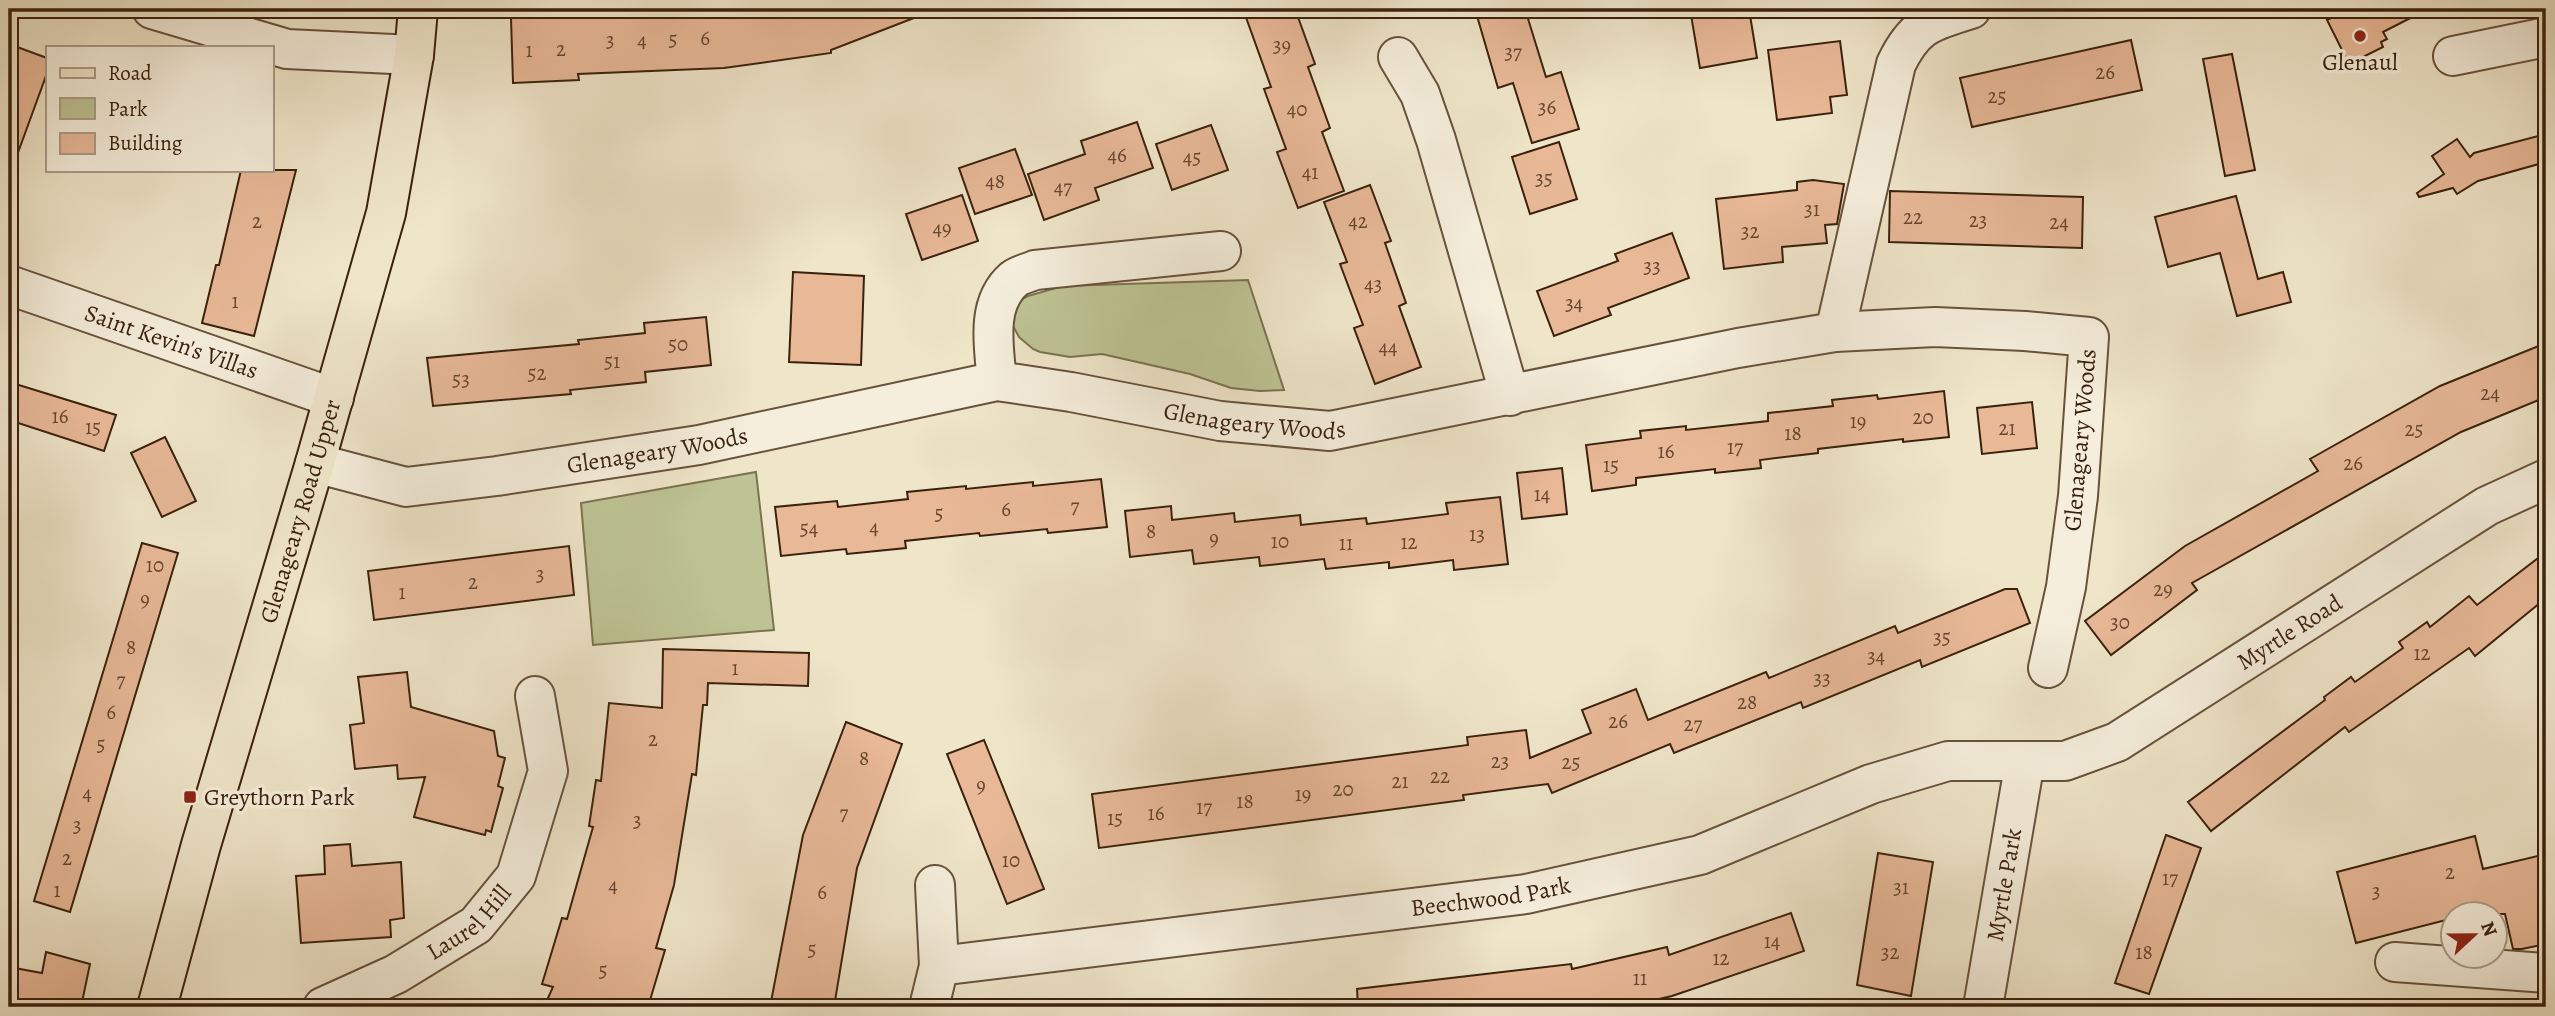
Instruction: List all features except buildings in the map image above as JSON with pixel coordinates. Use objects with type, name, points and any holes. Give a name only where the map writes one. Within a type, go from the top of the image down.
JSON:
[{"type":"main road","name":"Glenageary Road Upper","points":[[157,1007],[201,845],[386,213],[422,12]]},
{"type":"street","points":[[152,9],[288,50],[414,55]]},
{"type":"street","points":[[1835,332],[1896,64],[1907,42],[1927,23],[1971,9]]},
{"type":"street","points":[[2452,56],[2546,37]]},
{"type":"street","points":[[1398,57],[1420,94],[1436,140],[1510,396]]},
{"type":"street","points":[[997,381],[993,333],[995,313],[1004,292],[1015,278],[1035,270],[1221,251]]},
{"type":"street","name":"Saint Kevin's Villas","points":[[9,285],[334,398]]},
{"type":"street","name":"Glenageary Woods","points":[[315,463],[406,487],[699,445],[997,381],[1220,421],[1330,431],[1738,348],[1835,332],[1935,327],[2089,337],[2078,496],[2066,587],[2048,668]]},
{"type":"street","name":"Myrtle Road","points":[[2025,761],[2065,761],[2116,742],[2487,506],[2546,479]]},
{"type":"street","name":"Laurel Hill","points":[[323,1007],[396,974],[476,925],[516,876],[548,771],[535,696]]},
{"type":"street","name":"Beechwood Park","points":[[939,965],[1526,894],[1700,855],[1871,784],[1948,761],[2025,761]]},
{"type":"street","name":"Myrtle Park","points":[[1983,1007],[2025,761]]},
{"type":"street","points":[[929,1007],[939,965],[935,885]]},
{"type":"street","points":[[2395,962],[2546,973]]},
{"type":"green space","points":[[1248,280],[1284,390],[1231,388],[1190,374],[1102,354],[1070,357],[1040,352],[1019,337],[1012,324],[1018,301],[1063,286]]},
{"type":"green space","points":[[756,472],[774,630],[593,645],[581,503]]},
{"type":"place","name":"Glenaul","points":[[2360,36]]},
{"type":"place","name":"Greythorn Park","points":[[190,797]]}]
